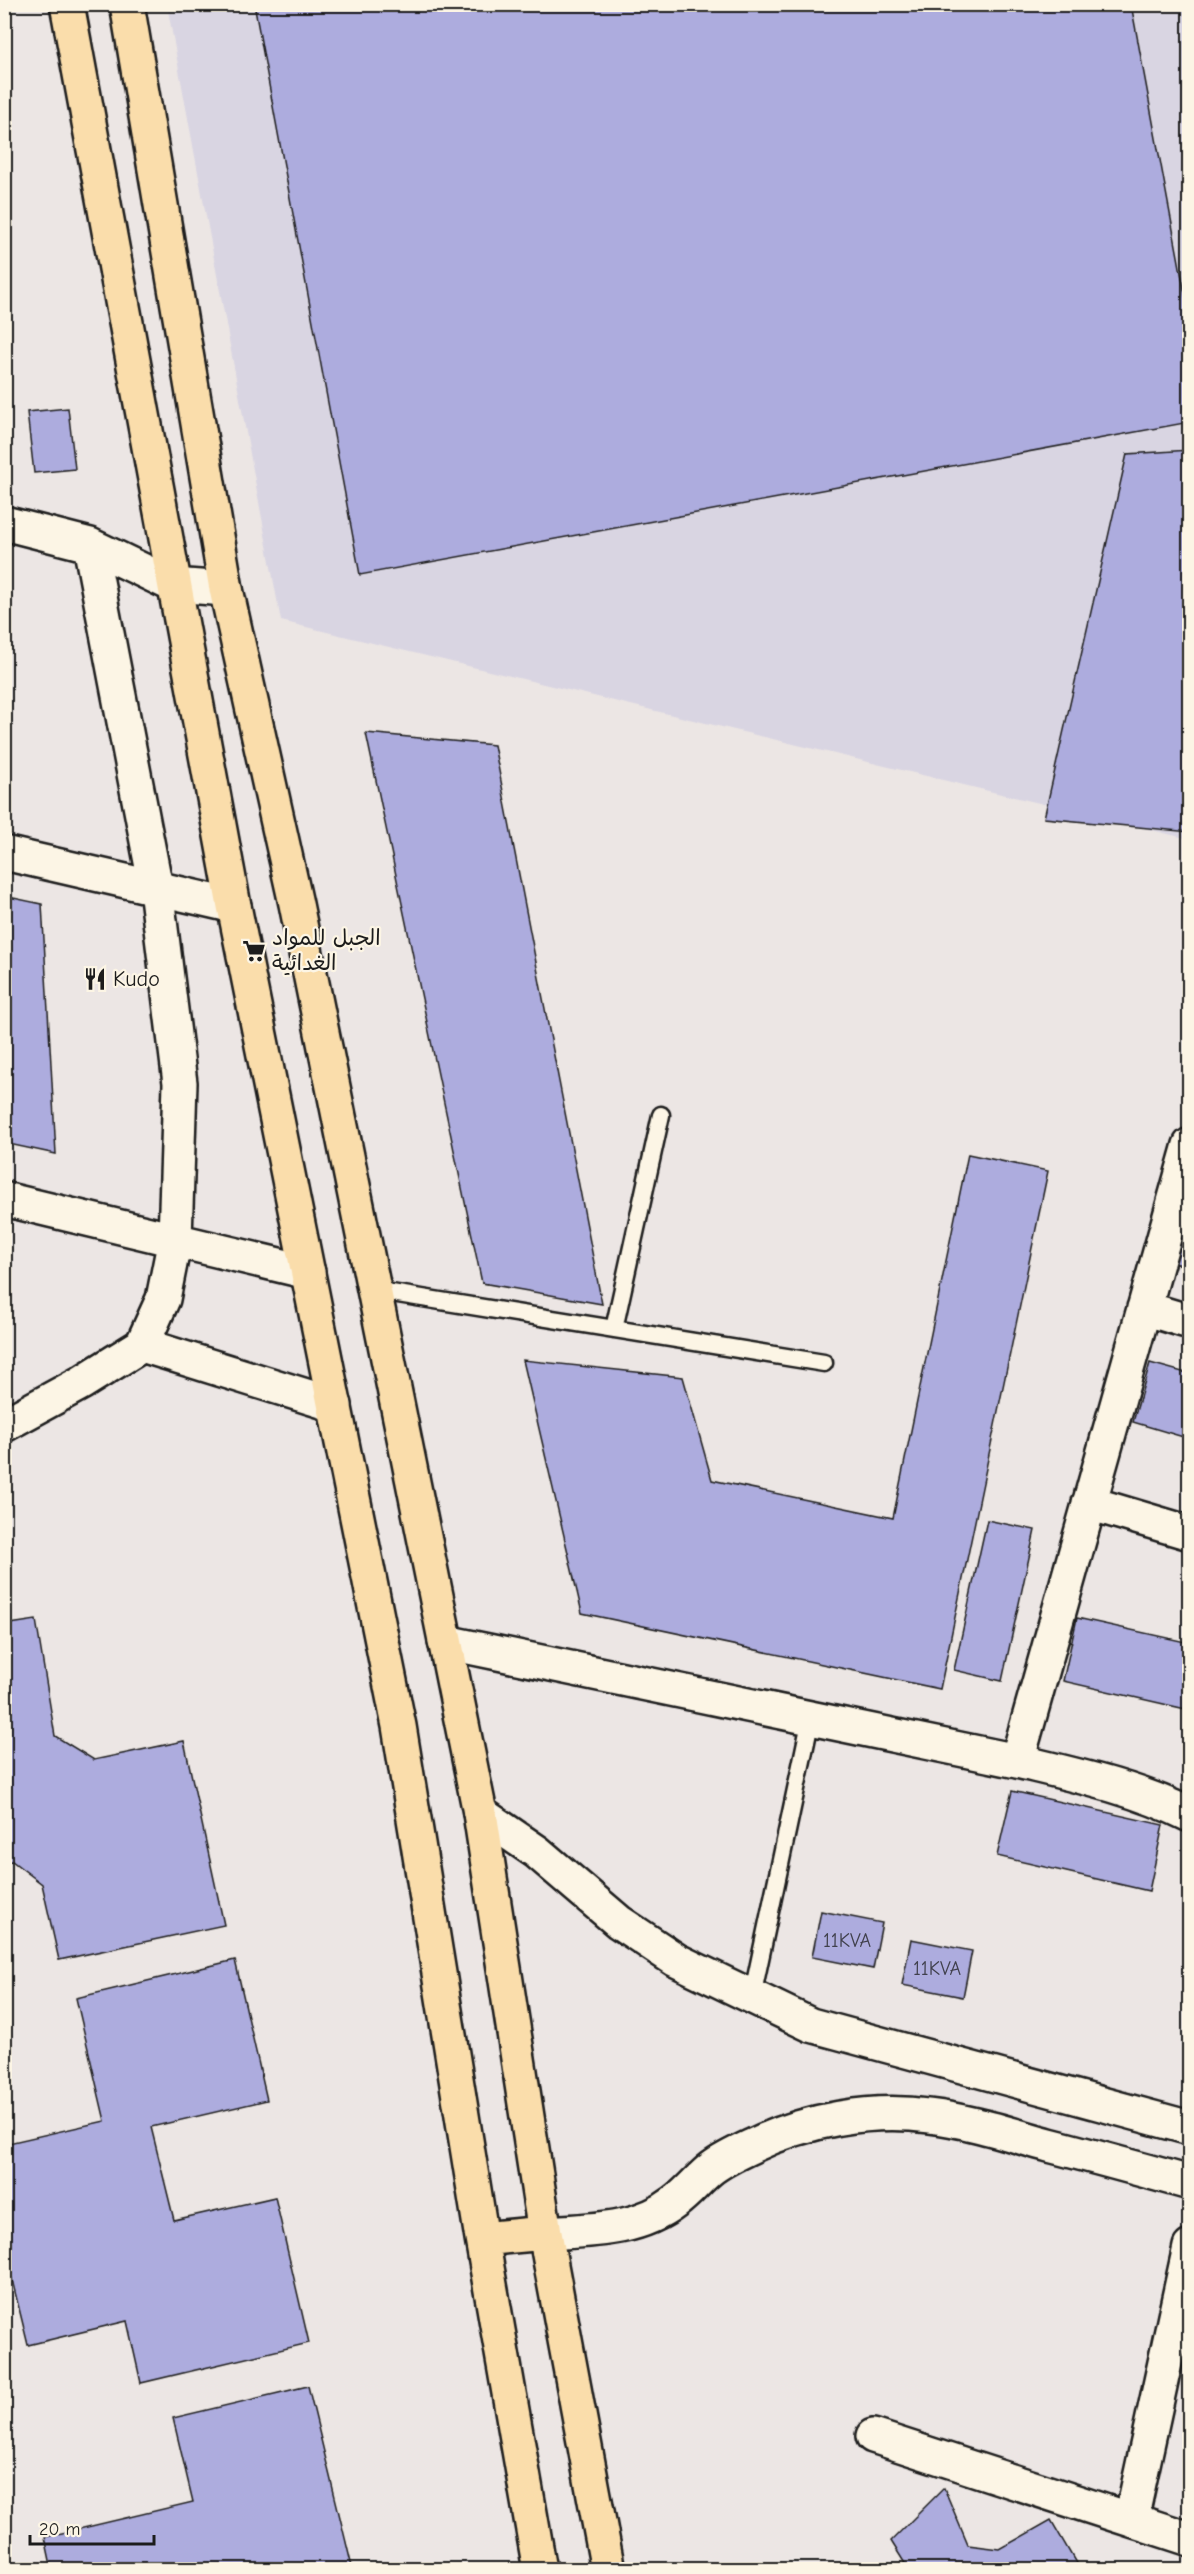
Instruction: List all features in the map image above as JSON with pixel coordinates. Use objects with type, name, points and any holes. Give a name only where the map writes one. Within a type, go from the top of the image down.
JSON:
[{"type":"main road","points":[[67,4],[234,906],[399,1726],[482,2240],[540,2570]]},
{"type":"main road","points":[[127,4],[226,589],[298,916],[480,1813],[545,2234],[608,2570]]},
{"type":"main road","points":[[482,2240],[545,2234]]},
{"type":"street","points":[[4,523],[90,546],[173,585],[226,589]]},
{"type":"street","points":[[4,1425],[81,1383],[142,1345],[163,1299],[175,1239],[180,1083],[156,888],[90,546]]},
{"type":"street","points":[[4,854],[234,906]]},
{"type":"street","points":[[1017,1761],[1190,1145]]},
{"type":"street","points":[[4,1199],[308,1272]]},
{"type":"street","points":[[1144,1308],[1190,1322]]},
{"type":"street","points":[[142,1345],[335,1405]]},
{"type":"street","points":[[1089,1503],[1190,1533]]},
{"type":"street","points":[[445,1642],[1017,1761],[1092,1779],[1171,1805],[1190,1815]]},
{"type":"street","points":[[480,1813],[537,1852],[619,1922],[676,1960],[811,2025],[1190,2128]]},
{"type":"street","points":[[545,2234],[612,2228],[634,2223],[675,2202],[714,2167],[753,2145],[795,2129],[828,2121],[883,2114],[928,2116],[972,2124],[1190,2183]]},
{"type":"street","points":[[1131,2520],[1190,2247]]},
{"type":"street","points":[[873,2436],[1190,2538]]},
{"type":"lane","points":[[614,1329],[661,1115]]},
{"type":"lane","points":[[373,1290],[824,1363]]},
{"type":"lane","points":[[752,1997],[811,1718]]},
{"type":"shaded area","points":[[167,5],[1189,5],[1189,839],[281,621]]},
{"type":"building","points":[[254,4],[1131,4],[1190,321],[1190,422],[360,575]]},
{"type":"building","points":[[68,408],[75,469],[34,473],[27,412]]},
{"type":"building","points":[[1190,450],[1190,832],[1044,818],[1127,454]]},
{"type":"building","points":[[366,733],[494,745],[602,1304],[482,1283]]},
{"type":"building","points":[[4,896],[42,904],[56,1154],[4,1143]]},
{"type":"building","points":[[968,1154],[1048,1171],[940,1689],[582,1613],[523,1360],[683,1377],[712,1480],[893,1518]]},
{"type":"building","points":[[1190,1214],[1190,1268],[1175,1263]]},
{"type":"building","points":[[1150,1363],[1190,1374],[1190,1439],[1133,1422]]},
{"type":"building","points":[[987,1520],[1035,1530],[1002,1681],[954,1670]]},
{"type":"building","points":[[1077,1618],[1190,1643],[1190,1710],[1063,1681]]},
{"type":"building","points":[[36,1620],[55,1736],[94,1760],[184,1741],[224,1925],[59,1960],[42,1884],[12,1861],[4,1862],[4,1625]]},
{"type":"building","points":[[1012,1791],[1163,1825],[1149,1891],[997,1856]]},
{"type":"building","points":[[821,1911],[882,1923],[873,1969],[812,1957]]},
{"type":"building","points":[[911,1939],[972,1951],[963,1997],[902,1985]]},
{"type":"building","points":[[235,1960],[267,2100],[151,2127],[174,2220],[275,2197],[309,2343],[141,2383],[127,2321],[28,2345],[4,2247],[4,2144],[105,2121],[76,1998]]},
{"type":"building","points":[[308,2386],[352,2567],[340,2570],[52,2570],[45,2537],[193,2502],[173,2418]]},
{"type":"building","points":[[944,2488],[968,2545],[1000,2549],[1051,2520],[1080,2570],[909,2570],[891,2541]]},
{"type":"place","name":"الجبل للمواد الغدائية","points":[[254,951]]},
{"type":"place","name":"Kudo","points":[[95,979]]}]
